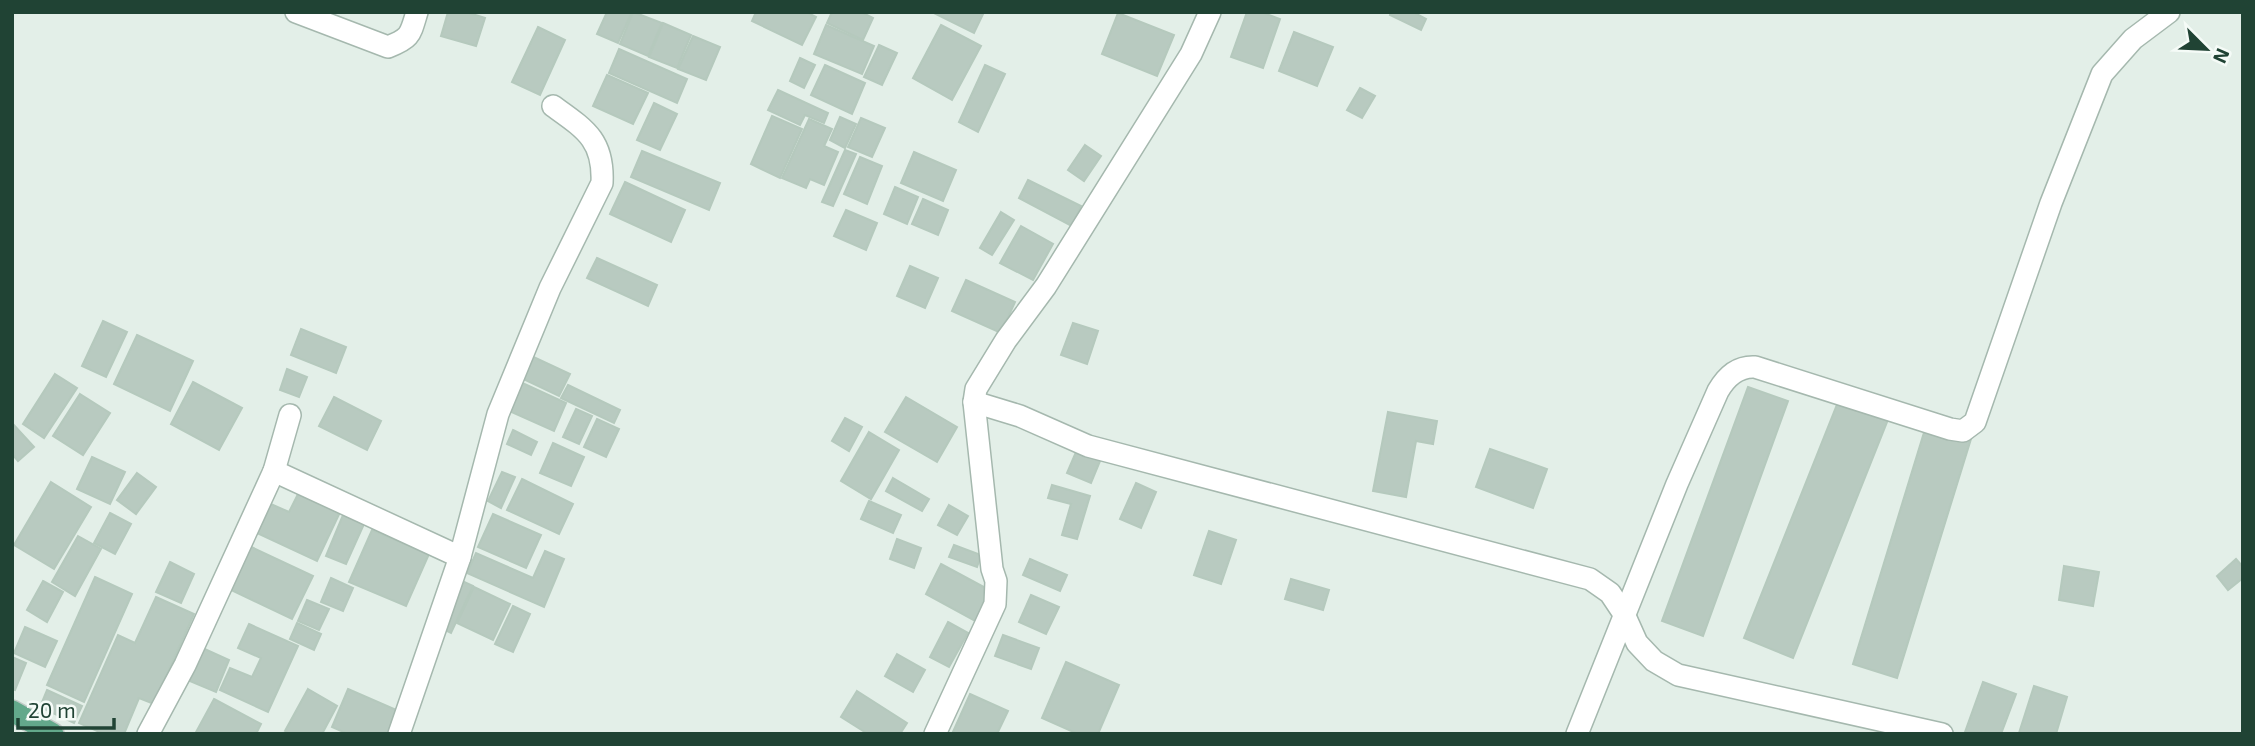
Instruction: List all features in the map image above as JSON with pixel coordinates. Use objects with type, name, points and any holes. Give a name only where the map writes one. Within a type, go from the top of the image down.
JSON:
[{"type":"main road","points":[[12,711],[53,734]]},
{"type":"street","points":[[296,12],[388,47],[405,40],[412,30],[417,12]]},
{"type":"street","points":[[935,734],[995,604],[996,580],[992,569],[974,402],[976,389],[1006,340],[1046,286],[1191,54],[1210,12]]},
{"type":"street","points":[[1577,734],[1677,484],[1718,391],[1735,372],[1746,366],[1755,367],[1950,429],[1963,430],[1975,422],[2051,203],[2102,74],[2133,39],[2169,12]]},
{"type":"street","points":[[399,734],[460,557],[498,414],[550,288],[602,183],[602,167],[596,144],[579,125],[553,106]]},
{"type":"street","points":[[974,402],[1020,416],[1088,446],[1590,579],[1610,593],[1624,614],[1637,643],[1654,661],[1678,675],[1942,734]]},
{"type":"street","points":[[148,734],[190,654],[274,471],[290,415]]},
{"type":"street","points":[[274,471],[460,557]]},
{"type":"building","points":[[448,12],[466,12],[485,18],[476,46],[441,36]]},
{"type":"building","points":[[607,12],[632,12],[618,43],[597,34]]},
{"type":"building","points":[[633,12],[662,23],[648,56],[620,44]]},
{"type":"building","points":[[756,12],[806,12],[816,17],[802,45],[752,21]]},
{"type":"building","points":[[832,12],[861,12],[873,18],[863,40],[827,23]]},
{"type":"building","points":[[932,12],[984,12],[974,33]]},
{"type":"building","points":[[1247,12],[1261,12],[1280,19],[1263,68],[1231,57]]},
{"type":"building","points":[[1391,12],[1413,12],[1426,19],[1421,30],[1390,15]]},
{"type":"building","points":[[1118,13],[1174,35],[1157,76],[1102,54]]},
{"type":"building","points":[[663,23],[691,35],[677,68],[649,57]]},
{"type":"building","points":[[826,25],[874,46],[862,74],[814,54]]},
{"type":"building","points":[[941,25],[981,46],[952,100],[913,78]]},
{"type":"building","points":[[538,27],[565,40],[540,95],[512,82]]},
{"type":"building","points":[[1294,32],[1333,47],[1317,86],[1279,71]]},
{"type":"building","points":[[693,36],[720,47],[706,80],[678,69]]},
{"type":"building","points":[[879,45],[897,53],[882,85],[864,77]]},
{"type":"building","points":[[619,49],[687,79],[677,103],[609,73]]},
{"type":"building","points":[[800,58],[815,65],[804,88],[790,81]]},
{"type":"building","points":[[825,65],[865,83],[852,114],[811,95]]},
{"type":"building","points":[[985,65],[1005,74],[978,132],[959,122]]},
{"type":"building","points":[[607,75],[648,93],[633,124],[593,106]]},
{"type":"building","points":[[1360,88],[1375,96],[1362,118],[1347,110]]},
{"type":"building","points":[[778,90],[828,113],[824,123],[805,115],[800,125],[768,110]]},
{"type":"building","points":[[654,103],[677,114],[660,150],[637,140]]},
{"type":"building","points":[[772,116],[802,129],[780,178],[751,164]]},
{"type":"building","points":[[840,117],[856,124],[845,148],[830,140]]},
{"type":"building","points":[[861,118],[885,128],[872,157],[848,147]]},
{"type":"building","points":[[809,119],[832,129],[824,146],[838,152],[824,185],[810,179],[806,188],[782,178]]},
{"type":"building","points":[[1085,145],[1101,156],[1084,181],[1068,170]]},
{"type":"building","points":[[845,150],[856,154],[833,206],[822,202]]},
{"type":"building","points":[[642,151],[720,183],[709,210],[631,177]]},
{"type":"building","points":[[914,152],[956,170],[943,201],[901,183]]},
{"type":"building","points":[[860,157],[882,166],[867,204],[844,194]]},
{"type":"building","points":[[1028,180],[1081,206],[1072,226],[1019,198]]},
{"type":"building","points":[[625,182],[685,210],[671,242],[610,214]]},
{"type":"building","points":[[895,187],[918,197],[907,224],[884,214]]},
{"type":"building","points":[[923,199],[948,210],[938,235],[912,224]]},
{"type":"building","points":[[846,210],[877,223],[866,250],[834,236]]},
{"type":"building","points":[[1001,212],[1014,220],[992,255],[980,248]]},
{"type":"building","points":[[1021,226],[1053,244],[1033,280],[1000,263]]},
{"type":"building","points":[[597,258],[657,285],[648,306],[587,278]]},
{"type":"building","points":[[910,266],[938,278],[925,308],[897,296]]},
{"type":"building","points":[[966,280],[1015,302],[1001,333],[952,311]]},
{"type":"building","points":[[103,321],[127,332],[106,377],[82,366]]},
{"type":"building","points":[[1073,323],[1098,331],[1087,364],[1061,355]]},
{"type":"building","points":[[301,329],[346,347],[336,373],[291,355]]},
{"type":"building","points":[[137,335],[193,361],[170,411],[114,384]]},
{"type":"building","points":[[527,354],[570,374],[559,396],[517,376]]},
{"type":"building","points":[[287,369],[307,377],[299,397],[280,390]]},
{"type":"building","points":[[55,374],[77,388],[44,438],[23,424]]},
{"type":"building","points":[[518,381],[566,403],[554,431],[505,409]]},
{"type":"building","points":[[193,382],[242,408],[219,450],[171,424]]},
{"type":"building","points":[[568,385],[620,410],[614,423],[561,398]]},
{"type":"building","points":[[1748,387],[1788,401],[1703,636],[1662,621]]},
{"type":"building","points":[[80,394],[110,413],[83,455],[53,436]]},
{"type":"building","points":[[334,397],[381,421],[367,450],[319,426]]},
{"type":"building","points":[[906,397],[957,427],[937,462],[885,432]]},
{"type":"building","points":[[1840,397],[1889,417],[1793,658],[1744,638]]},
{"type":"building","points":[[576,409],[592,416],[579,444],[563,437]]},
{"type":"building","points":[[1388,412],[1437,421],[1433,444],[1416,441],[1406,497],[1373,491]]},
{"type":"building","points":[[845,418],[862,427],[849,451],[832,441]]},
{"type":"building","points":[[597,419],[619,429],[606,457],[584,447]]},
{"type":"building","points":[[12,423],[34,447],[18,461],[12,454]]},
{"type":"building","points":[[1926,426],[1971,439],[1897,678],[1853,664]]},
{"type":"building","points":[[513,430],[537,442],[531,455],[507,444]]},
{"type":"building","points":[[869,432],[899,450],[871,499],[841,481]]},
{"type":"building","points":[[553,443],[584,457],[571,486],[540,473]]},
{"type":"building","points":[[1490,449],[1547,469],[1533,508],[1476,487]]},
{"type":"building","points":[[1076,452],[1100,461],[1091,483],[1067,473]]},
{"type":"building","points":[[92,457],[125,472],[110,504],[77,489]]},
{"type":"building","points":[[502,472],[515,477],[501,508],[488,501]]},
{"type":"building","points":[[137,473],[156,487],[136,514],[117,500]]},
{"type":"building","points":[[893,478],[929,499],[922,511],[886,491]]},
{"type":"building","points":[[522,479],[573,504],[559,534],[507,510]]},
{"type":"building","points":[[51,482],[91,507],[54,569],[14,545]]},
{"type":"building","points":[[1136,483],[1156,492],[1141,528],[1120,519]]},
{"type":"building","points":[[1052,485],[1090,496],[1077,539],[1062,535],[1071,504],[1048,498]]},
{"type":"building","points":[[301,488],[342,508],[317,561],[257,533],[271,504],[289,512]]},
{"type":"building","points":[[869,501],[901,515],[893,533],[861,519]]},
{"type":"building","points":[[949,505],[968,516],[957,535],[938,525]]},
{"type":"building","points":[[110,513],[131,524],[115,554],[94,543]]},
{"type":"building","points":[[493,514],[541,535],[526,568],[478,547]]},
{"type":"building","points":[[343,515],[364,524],[346,564],[326,556]]},
{"type":"building","points":[[372,530],[429,554],[406,606],[349,582]]},
{"type":"building","points":[[1209,531],[1236,540],[1221,584],[1194,575]]},
{"type":"building","points":[[78,536],[101,549],[75,596],[52,582]]},
{"type":"building","points":[[897,539],[921,548],[914,568],[890,559]]},
{"type":"building","points":[[247,545],[313,576],[292,619],[227,588]]},
{"type":"building","points":[[954,545],[981,555],[977,567],[949,557]]},
{"type":"building","points":[[545,551],[564,559],[544,607],[467,573],[476,553],[533,578]]},
{"type":"building","points":[[1030,559],[1067,575],[1060,591],[1023,575]]},
{"type":"building","points":[[2236,559],[2243,567],[2243,578],[2228,590],[2217,576]]},
{"type":"building","points":[[170,562],[194,574],[181,603],[156,592]]},
{"type":"building","points":[[941,564],[993,592],[977,622],[926,594]]},
{"type":"building","points":[[2064,566],[2099,572],[2093,606],[2059,600]]},
{"type":"building","points":[[95,577],[132,594],[84,702],[47,685]]},
{"type":"building","points":[[331,578],[353,588],[343,611],[321,602]]},
{"type":"building","points":[[1291,579],[1329,590],[1323,610],[1285,599]]},
{"type":"building","points":[[43,581],[63,592],[47,622],[27,610]]},
{"type":"building","points":[[462,581],[473,586],[451,633],[441,628]]},
{"type":"building","points":[[474,587],[510,604],[493,640],[457,623]]},
{"type":"building","points":[[1031,595],[1059,607],[1046,634],[1019,622]]},
{"type":"building","points":[[156,597],[194,614],[154,704],[139,698],[124,734],[104,734],[79,723],[118,635],[135,643]]},
{"type":"building","points":[[307,600],[329,609],[319,630],[298,621]]},
{"type":"building","points":[[513,606],[530,614],[513,652],[495,644]]},
{"type":"building","points":[[948,622],[968,633],[949,667],[930,657]]},
{"type":"building","points":[[297,623],[321,634],[314,650],[290,639]]},
{"type":"building","points":[[249,624],[298,646],[268,712],[220,690],[230,668],[252,677],[261,658],[238,648]]},
{"type":"building","points":[[25,627],[57,641],[45,667],[14,653]]},
{"type":"building","points":[[1003,635],[1039,648],[1031,669],[995,656]]},
{"type":"building","points":[[198,646],[229,660],[216,692],[185,679]]},
{"type":"building","points":[[897,654],[925,670],[913,692],[885,676]]},
{"type":"building","points":[[12,657],[26,663],[15,690],[12,689]]},
{"type":"building","points":[[1066,662],[1119,685],[1098,734],[1078,734],[1042,718]]},
{"type":"building","points":[[1983,682],[2016,694],[2001,734],[1965,732]]},
{"type":"building","points":[[2034,686],[2067,697],[2056,734],[2019,733]]},
{"type":"building","points":[[308,689],[337,706],[322,734],[290,734],[285,731]]},
{"type":"building","points":[[348,689],[401,712],[392,734],[348,734],[332,727]]},
{"type":"building","points":[[47,690],[82,706],[74,723],[40,707]]},
{"type":"building","points":[[857,691],[907,723],[900,734],[868,734],[841,717]]},
{"type":"building","points":[[970,694],[1008,711],[997,734],[952,734]]},
{"type":"building","points":[[214,699],[261,724],[256,734],[195,734]]}]
